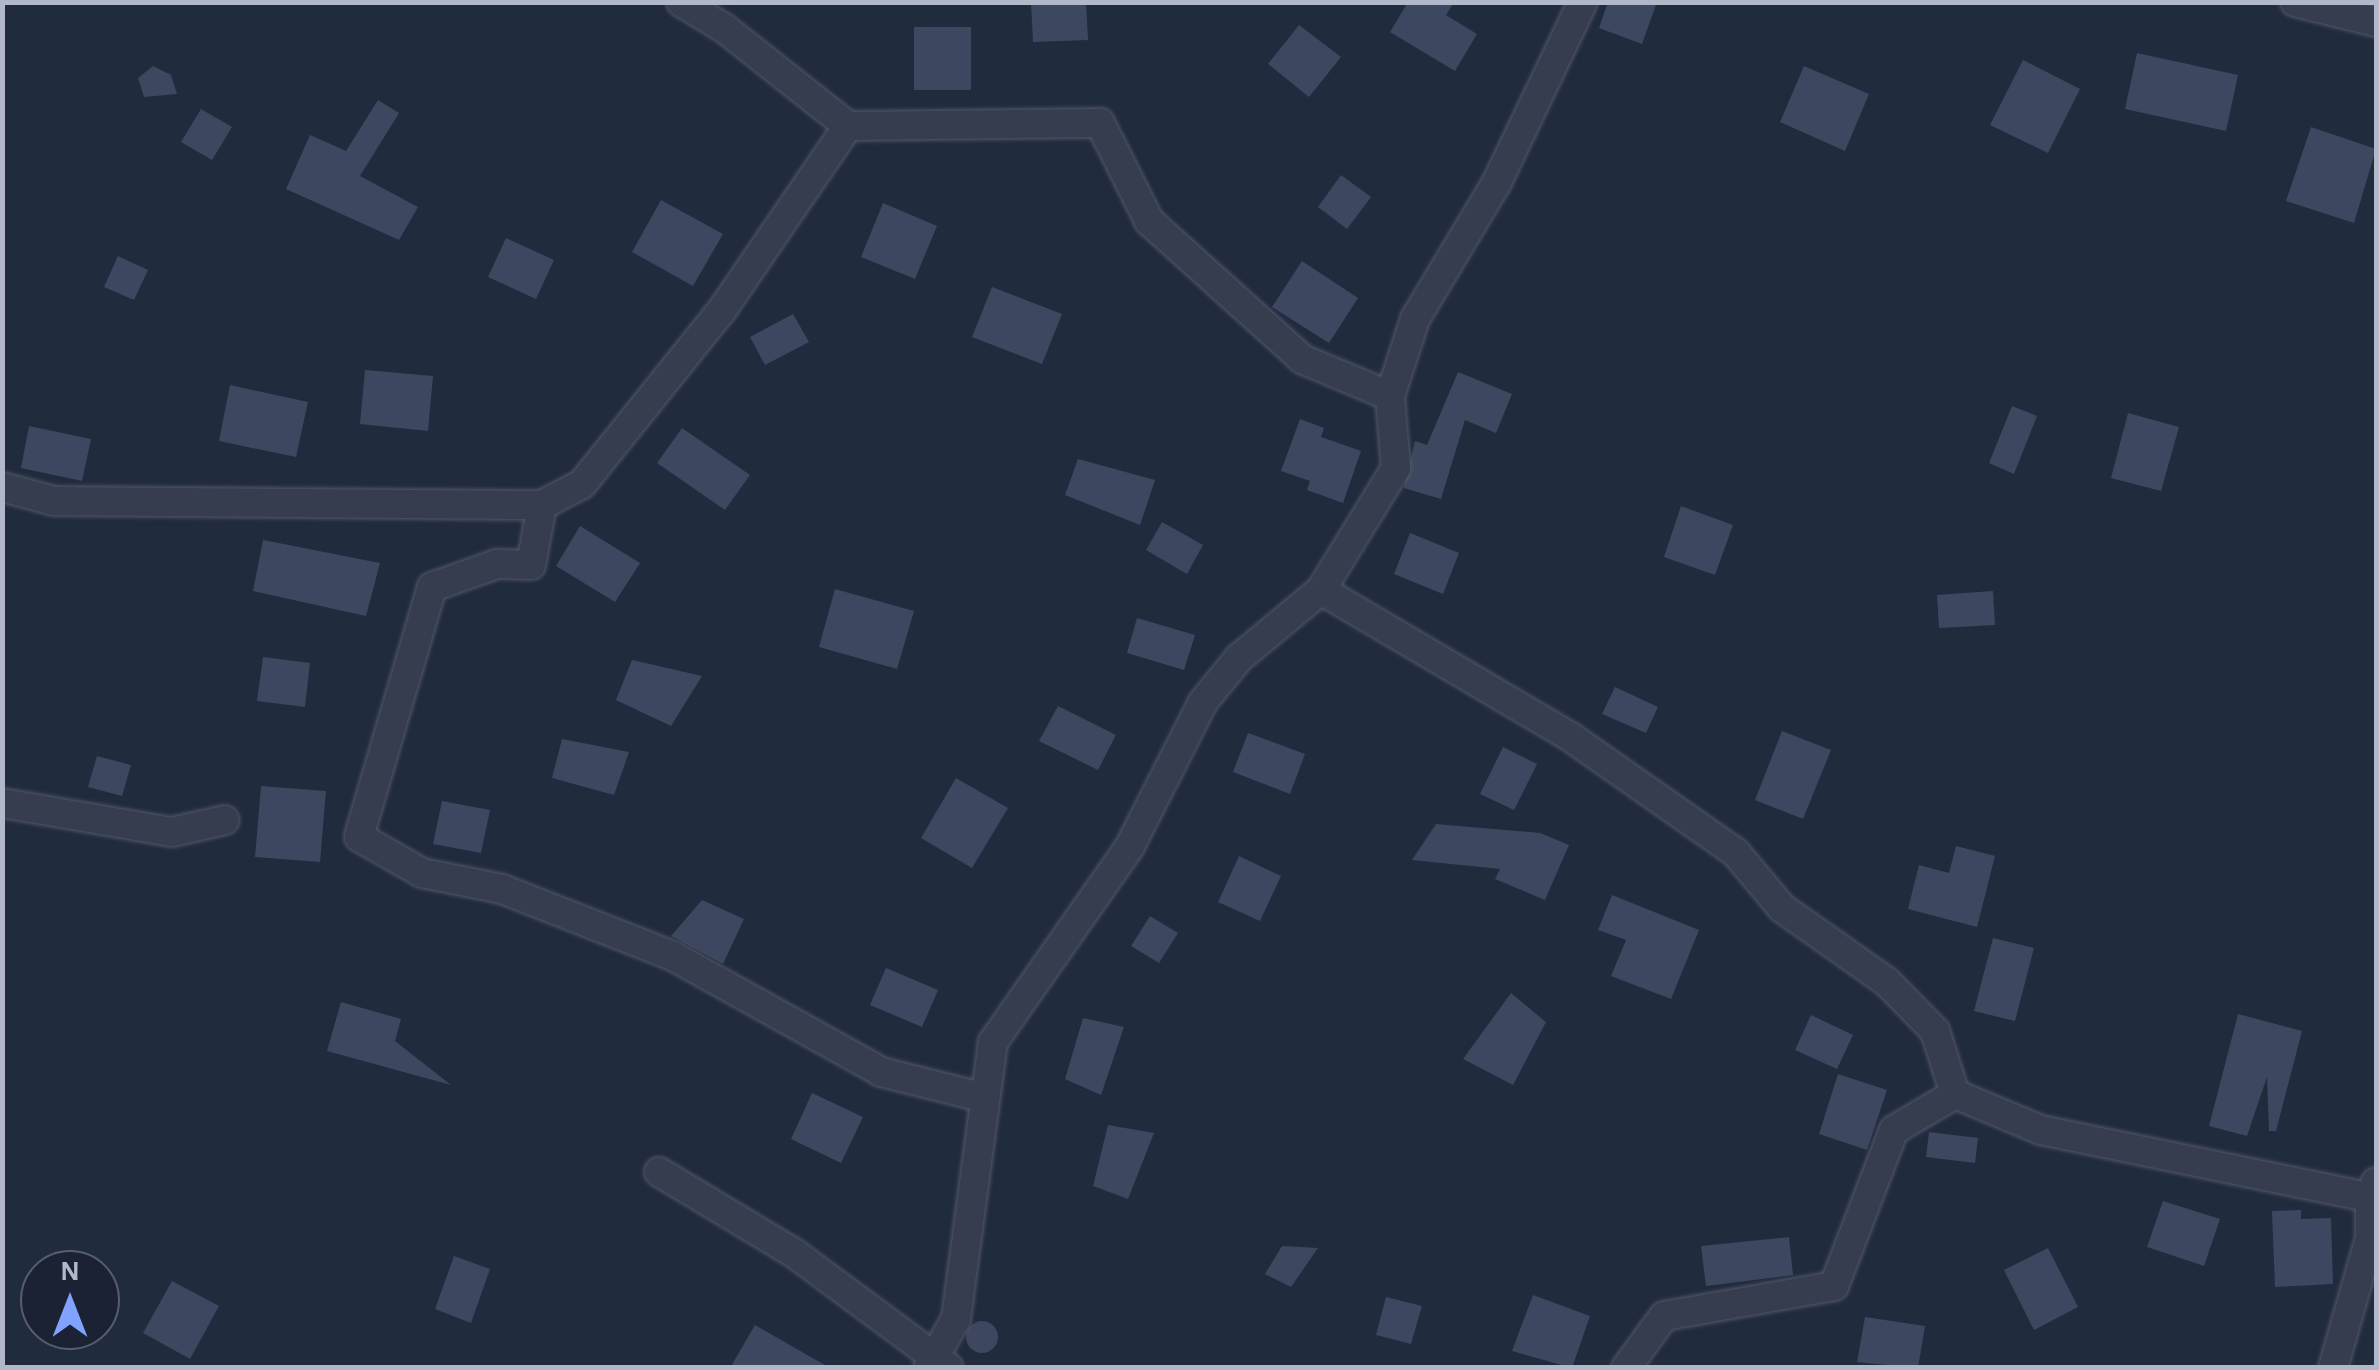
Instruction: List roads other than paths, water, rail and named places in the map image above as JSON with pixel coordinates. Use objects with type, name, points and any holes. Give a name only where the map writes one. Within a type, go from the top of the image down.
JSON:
[{"type":"street","points":[[681,2],[724,28],[848,126],[1100,124],[1149,221],[1302,359],[1390,396]]},
{"type":"street","points":[[659,1172],[794,1254],[937,1365],[956,1319],[993,1042],[1130,846],[1203,702],[1239,658],[1321,590],[1396,468],[1390,396],[1415,318],[1496,182],[1584,2]]},
{"type":"street","points":[[2295,2],[2376,22]]},
{"type":"street","points":[[2,487],[54,501],[542,505],[582,484],[594,470],[722,310],[848,126]]},
{"type":"street","points":[[542,505],[531,565],[497,564],[432,587],[359,837],[422,873],[502,889],[672,956],[881,1072],[985,1098]]},
{"type":"street","points":[[1321,590],[1572,738],[1736,853],[1782,908],[1887,982],[1936,1031],[1956,1094],[2040,1130],[2374,1193],[2370,1238],[2333,1368]]},
{"type":"street","points":[[2,803],[172,832],[225,820]]},
{"type":"street","points":[[1626,1368],[1664,1316],[1834,1286],[1894,1130],[1956,1094]]}]
